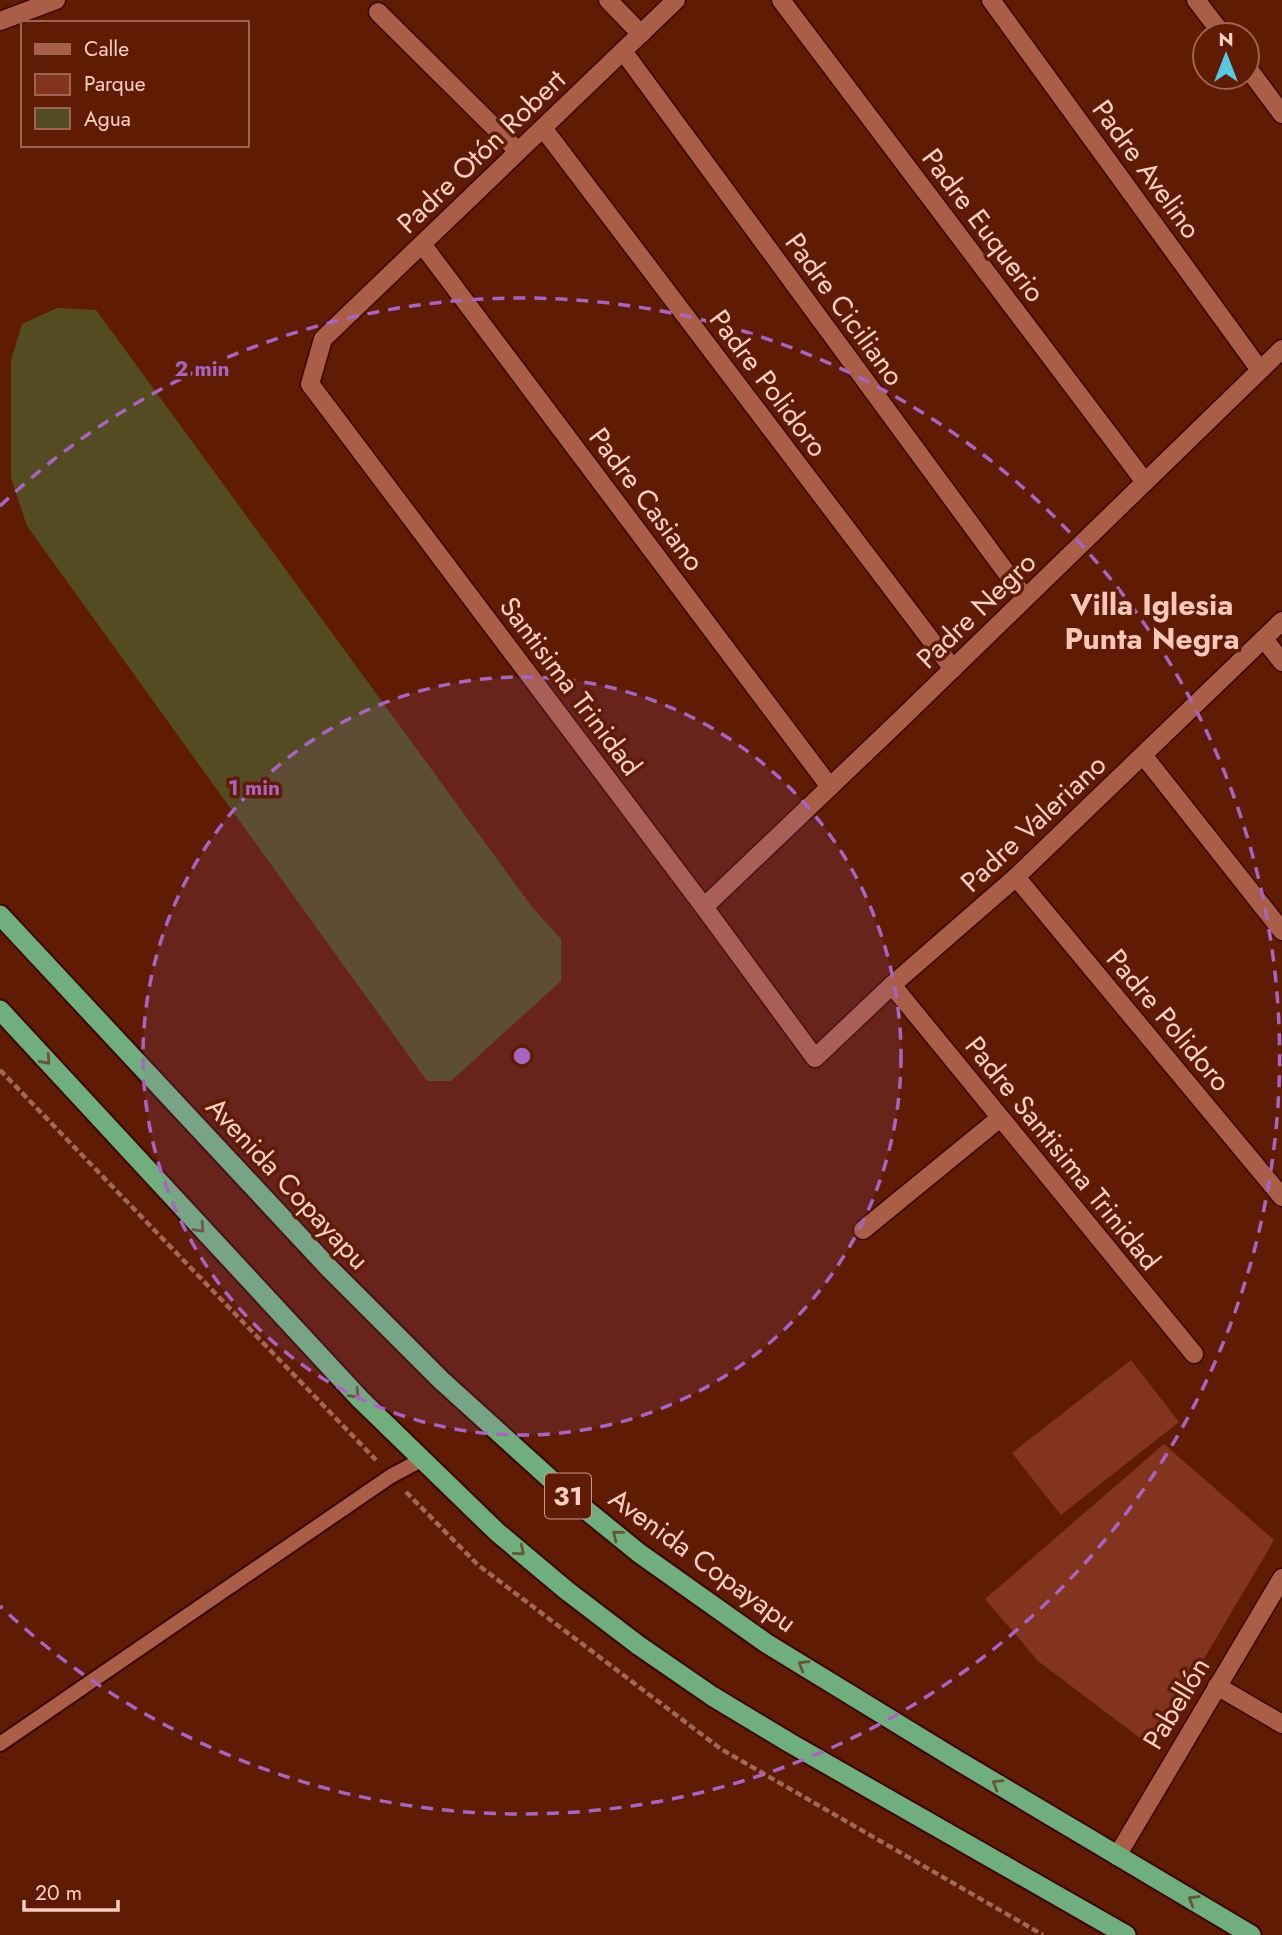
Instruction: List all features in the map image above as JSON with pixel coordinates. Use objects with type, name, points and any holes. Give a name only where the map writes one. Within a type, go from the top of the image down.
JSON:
[{"type":"highway","name":"Avenida Copayapu","points":[[0,915],[329,1268],[441,1380],[569,1496],[639,1553],[766,1643],[1251,1935]]},
{"type":"highway","name":"31","points":[[0,1010],[360,1399],[497,1532],[566,1590],[638,1645],[712,1696],[1126,1935]]},
{"type":"street","points":[[0,21],[56,0]]},
{"type":"street","points":[[608,0],[641,34]]},
{"type":"street","name":"Padre Otón Robert","points":[[323,339],[676,0]]},
{"type":"street","name":"Padre Euquerio","points":[[781,0],[1145,482]]},
{"type":"street","name":"Padre Avelino","points":[[990,0],[1261,370]]},
{"type":"street","points":[[1196,0],[1212,21]]},
{"type":"street","points":[[378,12],[518,151]]},
{"type":"street","name":"Padre Ciciliano","points":[[623,51],[1025,598]]},
{"type":"street","points":[[1261,86],[1282,114]]},
{"type":"street","name":"Padre Polidoro","points":[[543,128],[953,669]]},
{"type":"street","name":"Padre Casiano","points":[[422,244],[830,787]]},
{"type":"street","name":"Santisima Trinidad","points":[[323,339],[310,384],[815,1058]]},
{"type":"street","name":"Padre Negro","points":[[704,907],[1282,349]]},
{"type":"street","name":"Padre Valeriano","points":[[815,1058],[892,985],[1016,877],[1282,621]]},
{"type":"street","points":[[1264,639],[1282,662]]},
{"type":"street","points":[[1143,755],[1282,931]]},
{"type":"street","name":"Padre Polidoro","points":[[1016,877],[1282,1197]]},
{"type":"street","name":"Padre Santisima Trinidad","points":[[892,985],[1194,1354]]},
{"type":"street","points":[[863,1230],[1000,1118]]},
{"type":"street","name":"Pabellón","points":[[1117,1856],[1282,1578]]},
{"type":"street","points":[[1217,1686],[1282,1724]]},
{"type":"lane","points":[[0,1744],[391,1476],[421,1460]]},
{"type":"green space","points":[[1131,1360],[1179,1422],[1061,1515],[1012,1453]]},
{"type":"green space","points":[[1164,1444],[1274,1540],[1152,1747],[1038,1661],[985,1599]]},
{"type":"water","points":[[57,308],[96,310],[532,907],[561,939],[561,981],[451,1081],[427,1081],[27,526],[11,478],[11,360],[22,324]]},
{"type":"district","name":"Villa Iglesia Punta Negra","points":[[1152,622]]}]
